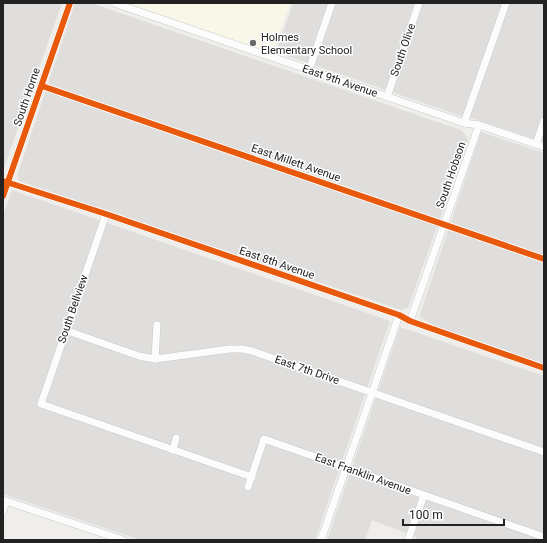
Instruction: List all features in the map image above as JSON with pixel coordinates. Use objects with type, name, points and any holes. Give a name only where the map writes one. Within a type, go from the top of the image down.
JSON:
[{"type":"street","name":"South Horne","points":[[3,196],[6,181],[42,86],[70,3]]},
{"type":"street","name":"East 9th Avenue","points":[[114,3],[464,123],[479,125],[544,147]]},
{"type":"street","points":[[309,70],[332,3]]},
{"type":"street","name":"South Olive","points":[[387,97],[420,3]]},
{"type":"street","points":[[464,123],[506,3]]},
{"type":"street","name":"East Millett Avenue","points":[[42,86],[544,259]]},
{"type":"street","points":[[536,144],[544,121]]},
{"type":"street","name":"South Hobson","points":[[410,321],[479,125]]},
{"type":"street","name":"East 8th Avenue","points":[[6,181],[399,315],[410,321],[544,368]]},
{"type":"street","name":"South Bellview","points":[[106,214],[65,330],[41,404],[173,450]]},
{"type":"street","points":[[321,540],[399,315]]},
{"type":"street","points":[[155,359],[157,325]]},
{"type":"street","name":"East 7th Drive","points":[[65,330],[139,356],[155,359],[242,349],[372,392],[544,452]]},
{"type":"street","points":[[176,438],[173,450],[252,477]]},
{"type":"street","name":"East Franklin Avenue","points":[[248,487],[264,439],[337,464],[346,469],[544,537]]},
{"type":"street","points":[[408,540],[424,495]]},
{"type":"street","points":[[3,511],[5,501],[123,540]]},
{"type":"shaded area","points":[[3,3],[62,3],[3,171]]},
{"type":"shaded area","points":[[75,3],[91,3],[461,130],[468,140],[408,308],[401,310],[19,181],[17,176]]},
{"type":"shaded area","name":"Holmes Elementary School","points":[[114,3],[290,3],[271,57]]},
{"type":"shaded area","points":[[293,3],[544,3],[544,142],[458,115],[276,52]]},
{"type":"shaded area","points":[[481,132],[544,153],[544,364],[441,329],[419,317]]},
{"type":"shaded area","points":[[12,190],[390,321],[315,540],[140,540],[3,494],[3,215]]},
{"type":"shaded area","points":[[400,327],[544,376],[544,540],[415,540],[416,537],[372,520],[365,540],[327,540]]},
{"type":"cycle path","points":[[3,196],[70,3]]},
{"type":"cycle path","points":[[42,86],[544,259]]},
{"type":"cycle path","points":[[3,181],[106,214],[399,315],[410,321],[544,368]]},
{"type":"place","name":"Holmes Elementary School","points":[[253,43]]}]
